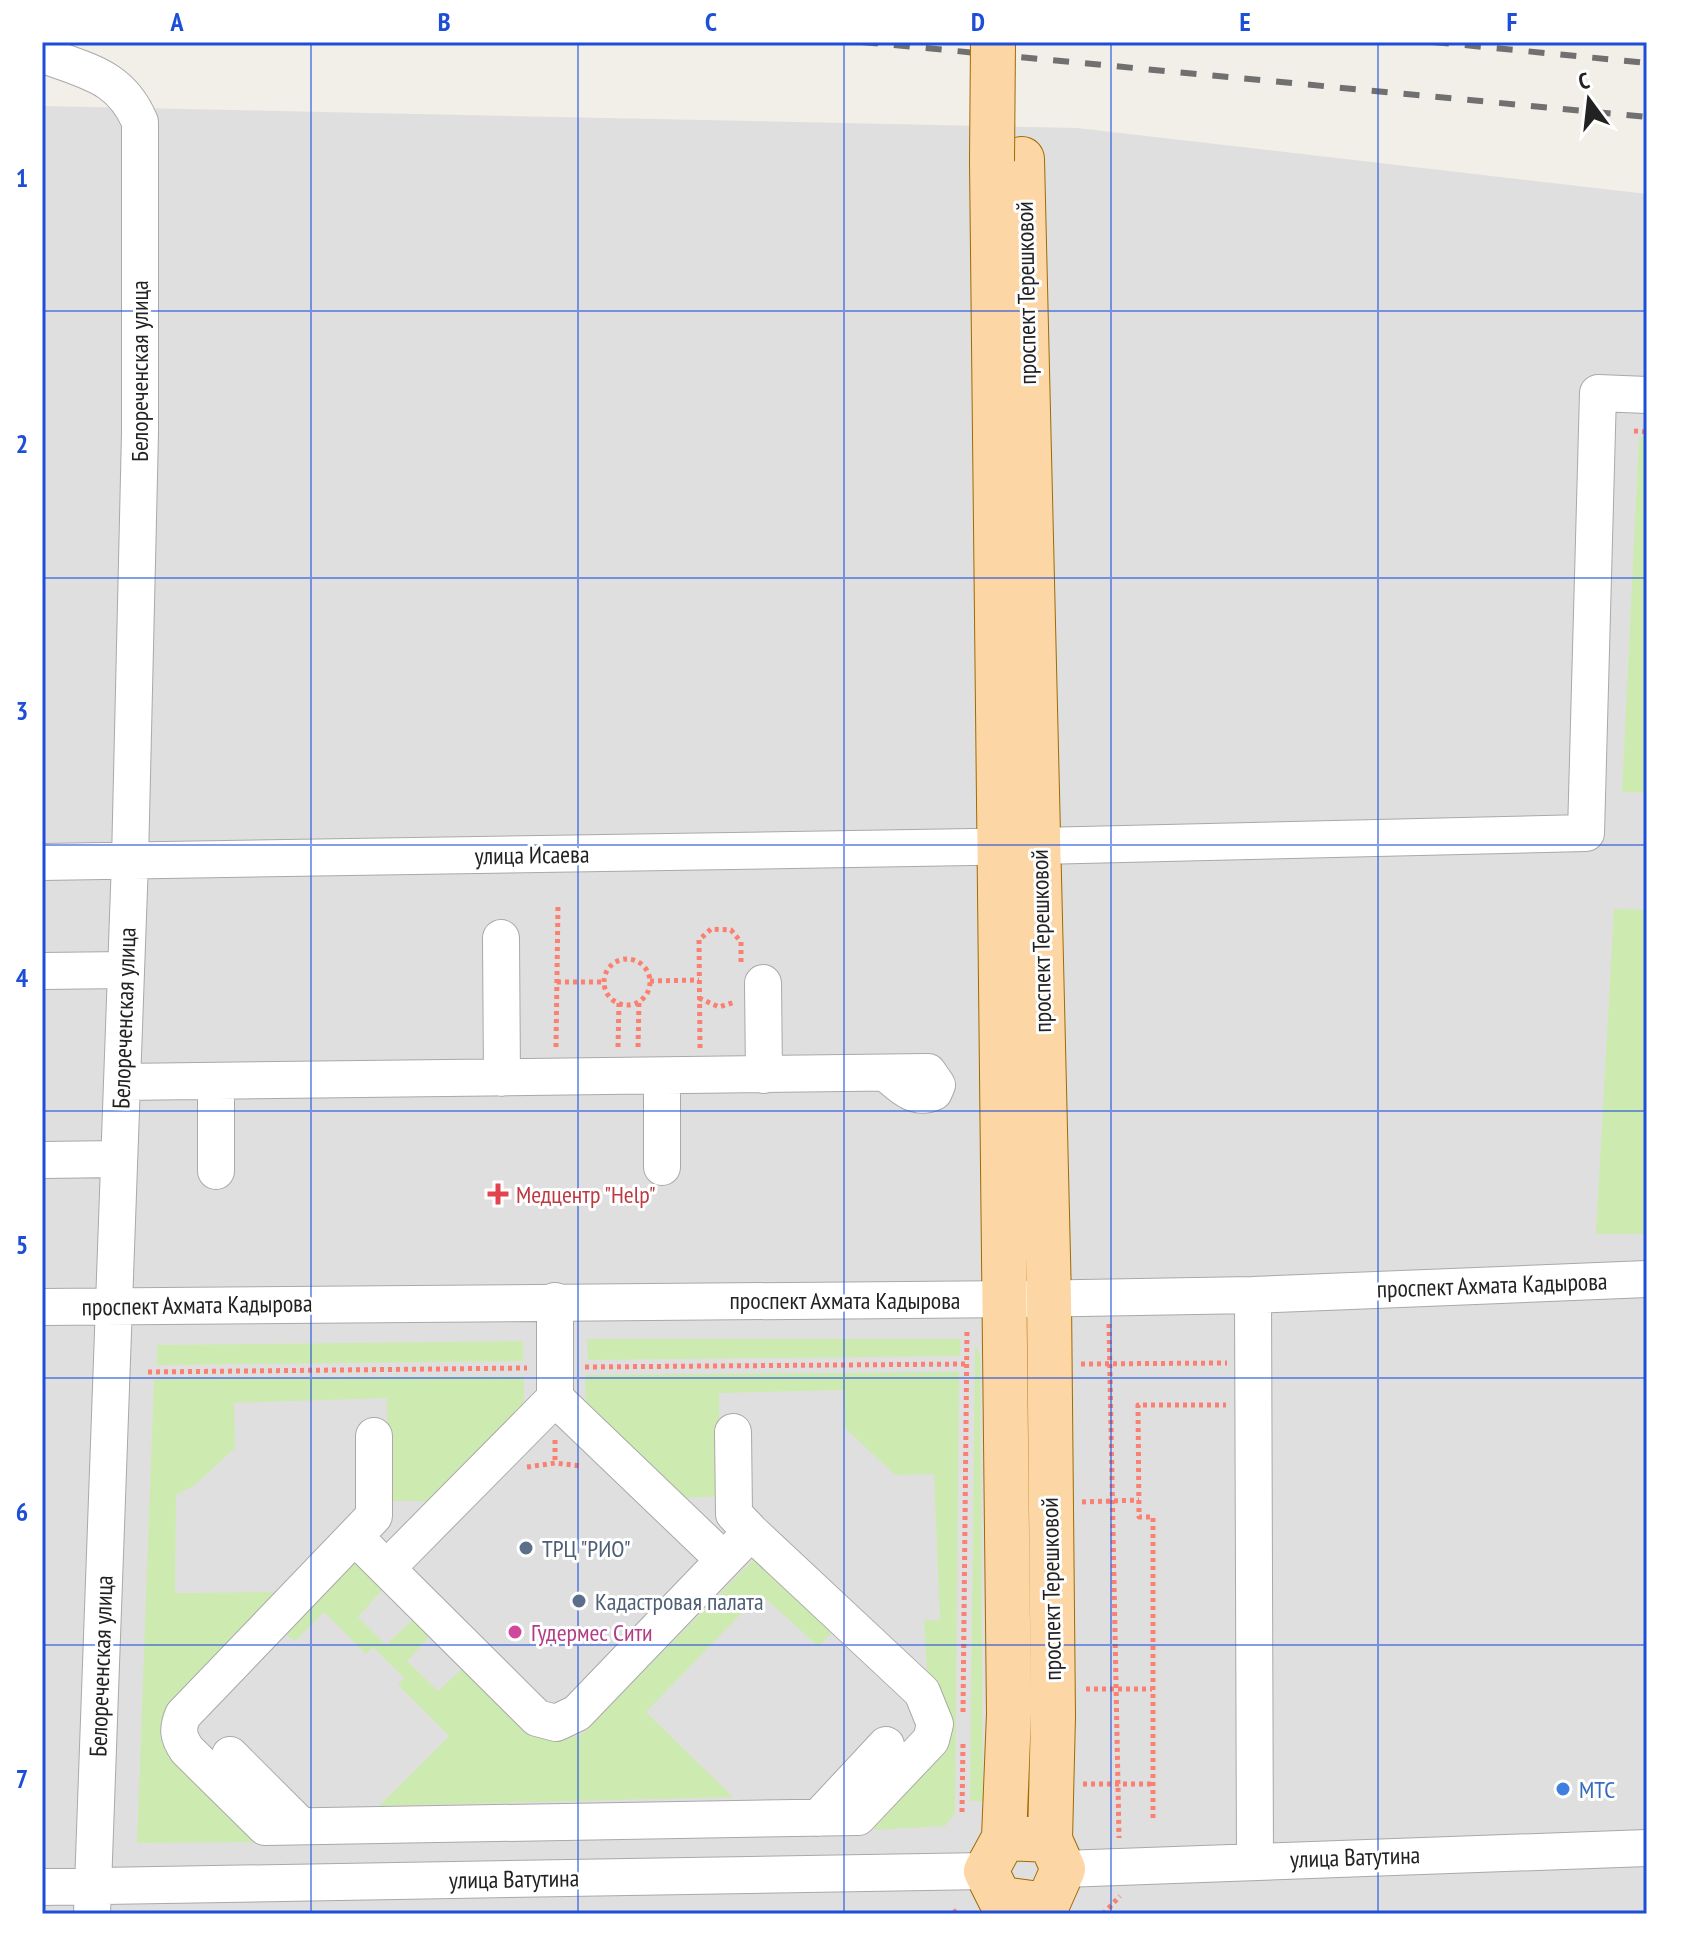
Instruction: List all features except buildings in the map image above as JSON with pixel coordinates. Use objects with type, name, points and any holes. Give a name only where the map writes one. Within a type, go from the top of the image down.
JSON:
[{"type":"main road","name":"проспект Терешковой","points":[[993,42],[1007,160],[1025,1299],[1009,1714],[997,1881]]},
{"type":"main road","name":"проспект Терешковой","points":[[1007,160],[1022,42]]},
{"type":"main road","name":"проспект Терешковой","points":[[1025,1299],[1053,1700],[1051,1882]]},
{"type":"main road","points":[[997,1881],[1051,1882]]},
{"type":"main road","points":[[997,1881],[1051,1882]]},
{"type":"street","name":"Белореченская улица","points":[[42,54],[109,81],[130,97],[140,122],[140,433],[130,861],[93,1900]]},
{"type":"street","name":"улица Исаева","points":[[42,862],[1020,847],[1586,833],[1598,393],[1647,395]]},
{"type":"street","points":[[501,938],[502,1078]]},
{"type":"street","points":[[42,971],[126,970]]},
{"type":"street","points":[[749,982],[764,1075]]},
{"type":"street","points":[[650,1068],[662,1167]]},
{"type":"street","points":[[122,1082],[502,1078],[650,1068],[764,1075],[887,1074]]},
{"type":"street","points":[[216,1081],[216,1171]]},
{"type":"street","points":[[42,1160],[119,1159]]},
{"type":"street","name":"проспект Ахмата Кадырова","points":[[42,1307],[1025,1299],[1253,1295],[1647,1279]]},
{"type":"street","points":[[1253,1295],[1255,1861]]},
{"type":"street","points":[[387,1568],[555,1398],[555,1301]]},
{"type":"street","points":[[555,1398],[724,1560]]},
{"type":"street","points":[[374,1436],[374,1516],[183,1715],[178,1726],[187,1750],[265,1827],[858,1817],[924,1750],[935,1724],[922,1692],[734,1514],[733,1432]]},
{"type":"street","points":[[356,1538],[537,1718],[556,1723],[577,1713],[751,1532]]},
{"type":"street","points":[[818,1818],[886,1745]]},
{"type":"street","points":[[230,1755],[301,1826]]},
{"type":"street","name":"улица Ватутина","points":[[1051,1882],[1255,1861],[1647,1848]]},
{"type":"street","name":"улица Ватутина","points":[[42,1887],[93,1900],[997,1881]]},
{"type":"path","points":[[1634,431],[1647,432]]},
{"type":"path","points":[[556,1060],[558,904]]},
{"type":"path","points":[[699,998],[710,1006],[728,1007],[749,982],[738,935],[731,930],[711,929],[699,940],[699,998],[700,1060]]},
{"type":"path","points":[[627,959],[643,965],[650,981],[647,993],[639,1001],[619,1003],[607,993],[604,982],[611,966],[627,959]]},
{"type":"path","points":[[650,981],[699,980]]},
{"type":"path","points":[[557,982],[604,982]]},
{"type":"path","points":[[639,1001],[650,1068]]},
{"type":"path","points":[[618,1060],[619,1003]]},
{"type":"path","points":[[1109,1323],[1119,1845]]},
{"type":"path","points":[[1097,1324],[1123,1323]]},
{"type":"path","points":[[963,1720],[967,1329]]},
{"type":"path","points":[[1076,1364],[1239,1362]]},
{"type":"path","points":[[1153,1818],[1153,1517],[1139,1517],[1138,1405],[1239,1405]]},
{"type":"path","points":[[514,1473],[555,1463],[584,1466]]},
{"type":"path","points":[[1077,1502],[1139,1500]]},
{"type":"path","points":[[1077,1689],[1153,1689]]},
{"type":"path","points":[[962,1812],[963,1735]]},
{"type":"path","points":[[1078,1784],[1153,1784]]},
{"type":"path","points":[[1103,1914],[1121,1896]]},
{"type":"shaded area","points":[[42,106],[1077,128],[1647,194],[1647,1914],[42,1914]]},
{"type":"green space","points":[[1639,437],[1647,437],[1647,793],[1622,792]]},
{"type":"green space","points":[[1614,909],[1647,910],[1647,1234],[1596,1234]]},
{"type":"green space","points":[[587,1339],[961,1339],[960,1356],[588,1360]]},
{"type":"green space","points":[[523,1341],[523,1361],[157,1365],[157,1345]]},
{"type":"green space","points":[[975,1343],[980,1355],[983,1801],[970,1801]]},
{"type":"green space","points":[[959,1372],[955,1813],[945,1826],[874,1830],[874,1819],[932,1758],[924,1620],[940,1620],[934,1474],[895,1475],[845,1428],[843,1390],[719,1393],[720,1496],[684,1498],[586,1402],[585,1375]]},
{"type":"green space","points":[[524,1377],[524,1404],[428,1501],[386,1501],[387,1398],[234,1403],[235,1448],[195,1485],[176,1495],[175,1593],[282,1592],[166,1711],[160,1735],[166,1750],[258,1842],[137,1843],[154,1379]]},
{"type":"green space","points":[[756,1557],[834,1631],[818,1646],[760,1594],[646,1712],[733,1797],[379,1806],[449,1736],[398,1685],[404,1678],[373,1647],[366,1654],[324,1612],[295,1641],[286,1634],[357,1561],[384,1588],[358,1617],[386,1645],[414,1618],[431,1635],[407,1661],[438,1691],[465,1666],[547,1738],[566,1739],[582,1734]]},
{"type":"railway","points":[[862,42],[1647,117]]},
{"type":"railway","points":[[1433,42],[1647,63]]},
{"type":"place","name":"Медцентр \"Help\"","points":[[498,1194]]},
{"type":"place","name":"ТРЦ \"РИО\"","points":[[526,1548]]},
{"type":"place","name":"Кадастровая палата","points":[[579,1601]]},
{"type":"place","name":"Гудермес Сити","points":[[515,1632]]},
{"type":"place","name":"МТС","points":[[1563,1789]]}]
